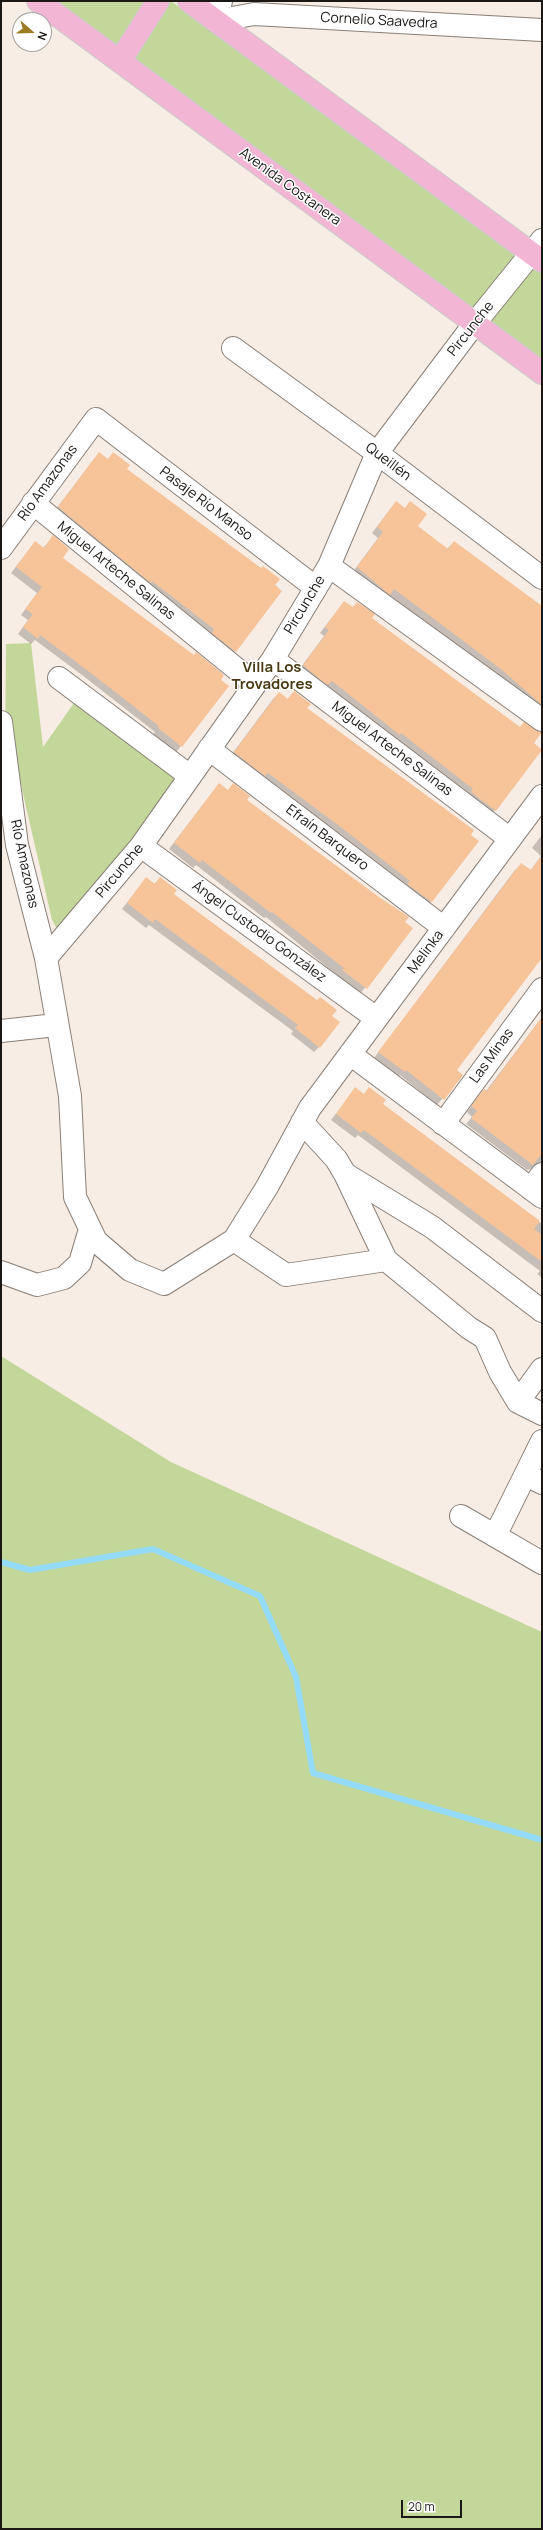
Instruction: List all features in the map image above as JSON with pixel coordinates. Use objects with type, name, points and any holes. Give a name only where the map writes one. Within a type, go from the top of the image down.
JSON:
[{"type":"main road","name":"Avenida Costanera","points":[[38,1],[542,373]]},
{"type":"main road","points":[[120,61],[158,1]]},
{"type":"main road","points":[[189,1],[219,11],[539,252]]},
{"type":"street","name":"Cornelio Saavedra","points":[[219,11],[542,30]]},
{"type":"street","name":"Pircunche","points":[[46,958],[141,846],[273,659],[329,566],[377,453],[475,323],[539,252]]},
{"type":"street","name":"Queillén","points":[[233,348],[377,453],[542,578]]},
{"type":"street","name":"Río Amazonas","points":[[1,548],[96,419]]},
{"type":"street","name":"Pasaje Río Manso","points":[[96,419],[316,588]]},
{"type":"street","name":"Miguel Arteche Salinas","points":[[33,503],[255,684]]},
{"type":"street","points":[[329,566],[542,720]]},
{"type":"street","name":"Miguel Arteche Salinas","points":[[273,659],[510,839]]},
{"type":"street","points":[[59,678],[190,776]]},
{"type":"street","name":"Río Amazonas","points":[[1,722],[3,754],[17,845],[46,958],[56,1025],[70,1096],[75,1197],[96,1241],[130,1270],[164,1284],[234,1240]]},
{"type":"street","name":"Efraín Barquero","points":[[210,749],[444,928]]},
{"type":"street","name":"Melinka","points":[[234,1240],[267,1187],[306,1115],[376,1018],[542,796]]},
{"type":"street","name":"Ángel Custodio González","points":[[141,846],[376,1018]]},
{"type":"street","name":"Las Minas","points":[[443,1124],[542,989]]},
{"type":"street","points":[[1,1031],[56,1025]]},
{"type":"street","points":[[350,1054],[443,1124],[538,1187]]},
{"type":"street","points":[[306,1115],[345,1174],[386,1260],[469,1328],[485,1338],[500,1372],[518,1402],[542,1414]]},
{"type":"street","points":[[345,1174],[432,1226],[542,1311]]},
{"type":"street","points":[[1,1272],[37,1285],[64,1278],[80,1263],[90,1229]]},
{"type":"street","points":[[234,1240],[286,1275],[386,1260]]},
{"type":"street","points":[[518,1402],[542,1369]]},
{"type":"street","points":[[518,1402],[542,1395]]},
{"type":"street","points":[[495,1536],[534,1479],[542,1441]]},
{"type":"street","points":[[461,1516],[542,1563]]},
{"type":"green space","points":[[57,1],[171,1],[542,271],[542,365]]},
{"type":"green space","points":[[31,643],[43,747],[76,700],[180,776],[65,929],[57,929],[52,920],[19,776],[5,756],[6,644]]},
{"type":"green space","points":[[1,1356],[171,1462],[542,1632],[542,2529],[1,2529]]},
{"type":"building","points":[[99,452],[108,459],[113,452],[130,465],[127,469],[261,568],[263,566],[280,579],[275,585],[282,591],[236,652],[212,633],[214,629],[152,581],[151,583],[58,507]]},
{"type":"building","points":[[396,501],[405,508],[410,501],[427,514],[418,526],[448,549],[454,541],[542,606],[542,705],[502,670],[394,589],[390,595],[357,567],[383,532],[377,527]]},
{"type":"building","points":[[53,535],[69,549],[63,558],[194,655],[196,652],[224,675],[221,680],[229,686],[182,747],[158,728],[159,726],[87,670],[40,635],[38,639],[23,627],[33,614],[25,609],[42,587],[16,567],[35,541],[44,548]]},
{"type":"building","points":[[344,601],[353,607],[357,602],[375,614],[372,618],[520,727],[524,722],[542,732],[534,743],[542,750],[496,811],[471,792],[473,789],[401,733],[400,735],[332,681],[329,684],[326,684],[303,665],[329,630],[325,627]]},
{"type":"building","points":[[294,691],[311,704],[307,708],[474,830],[471,835],[479,841],[432,902],[407,884],[410,881],[338,825],[268,773],[265,776],[234,752],[279,692],[288,699]]},
{"type":"building","points":[[219,783],[228,790],[233,783],[250,796],[247,800],[379,897],[409,917],[405,922],[413,928],[367,989],[342,970],[344,968],[272,912],[271,913],[202,860],[200,863],[174,843]]},
{"type":"building","points":[[542,855],[542,958],[457,1070],[463,1075],[444,1100],[406,1070],[405,1072],[378,1052],[521,863],[531,870]]},
{"type":"building","points":[[146,877],[155,884],[160,877],[177,890],[174,894],[317,1000],[320,997],[337,1010],[332,1016],[340,1022],[320,1048],[295,1028],[298,1025],[155,919],[153,923],[127,903]]},
{"type":"building","points":[[542,1017],[542,1153],[533,1165],[471,1118],[477,1111],[471,1106],[484,1089],[487,1091]]},
{"type":"building","points":[[355,1087],[364,1094],[369,1087],[386,1100],[383,1104],[540,1221],[534,1229],[542,1235],[542,1262],[364,1130],[361,1133],[336,1114]]},
{"type":"waterway","points":[[1,1562],[30,1570],[153,1549],[260,1596],[296,1677],[313,1773],[542,1840]]},
{"type":"district","name":"Villa Los Trovadores","points":[[272,676]]}]
